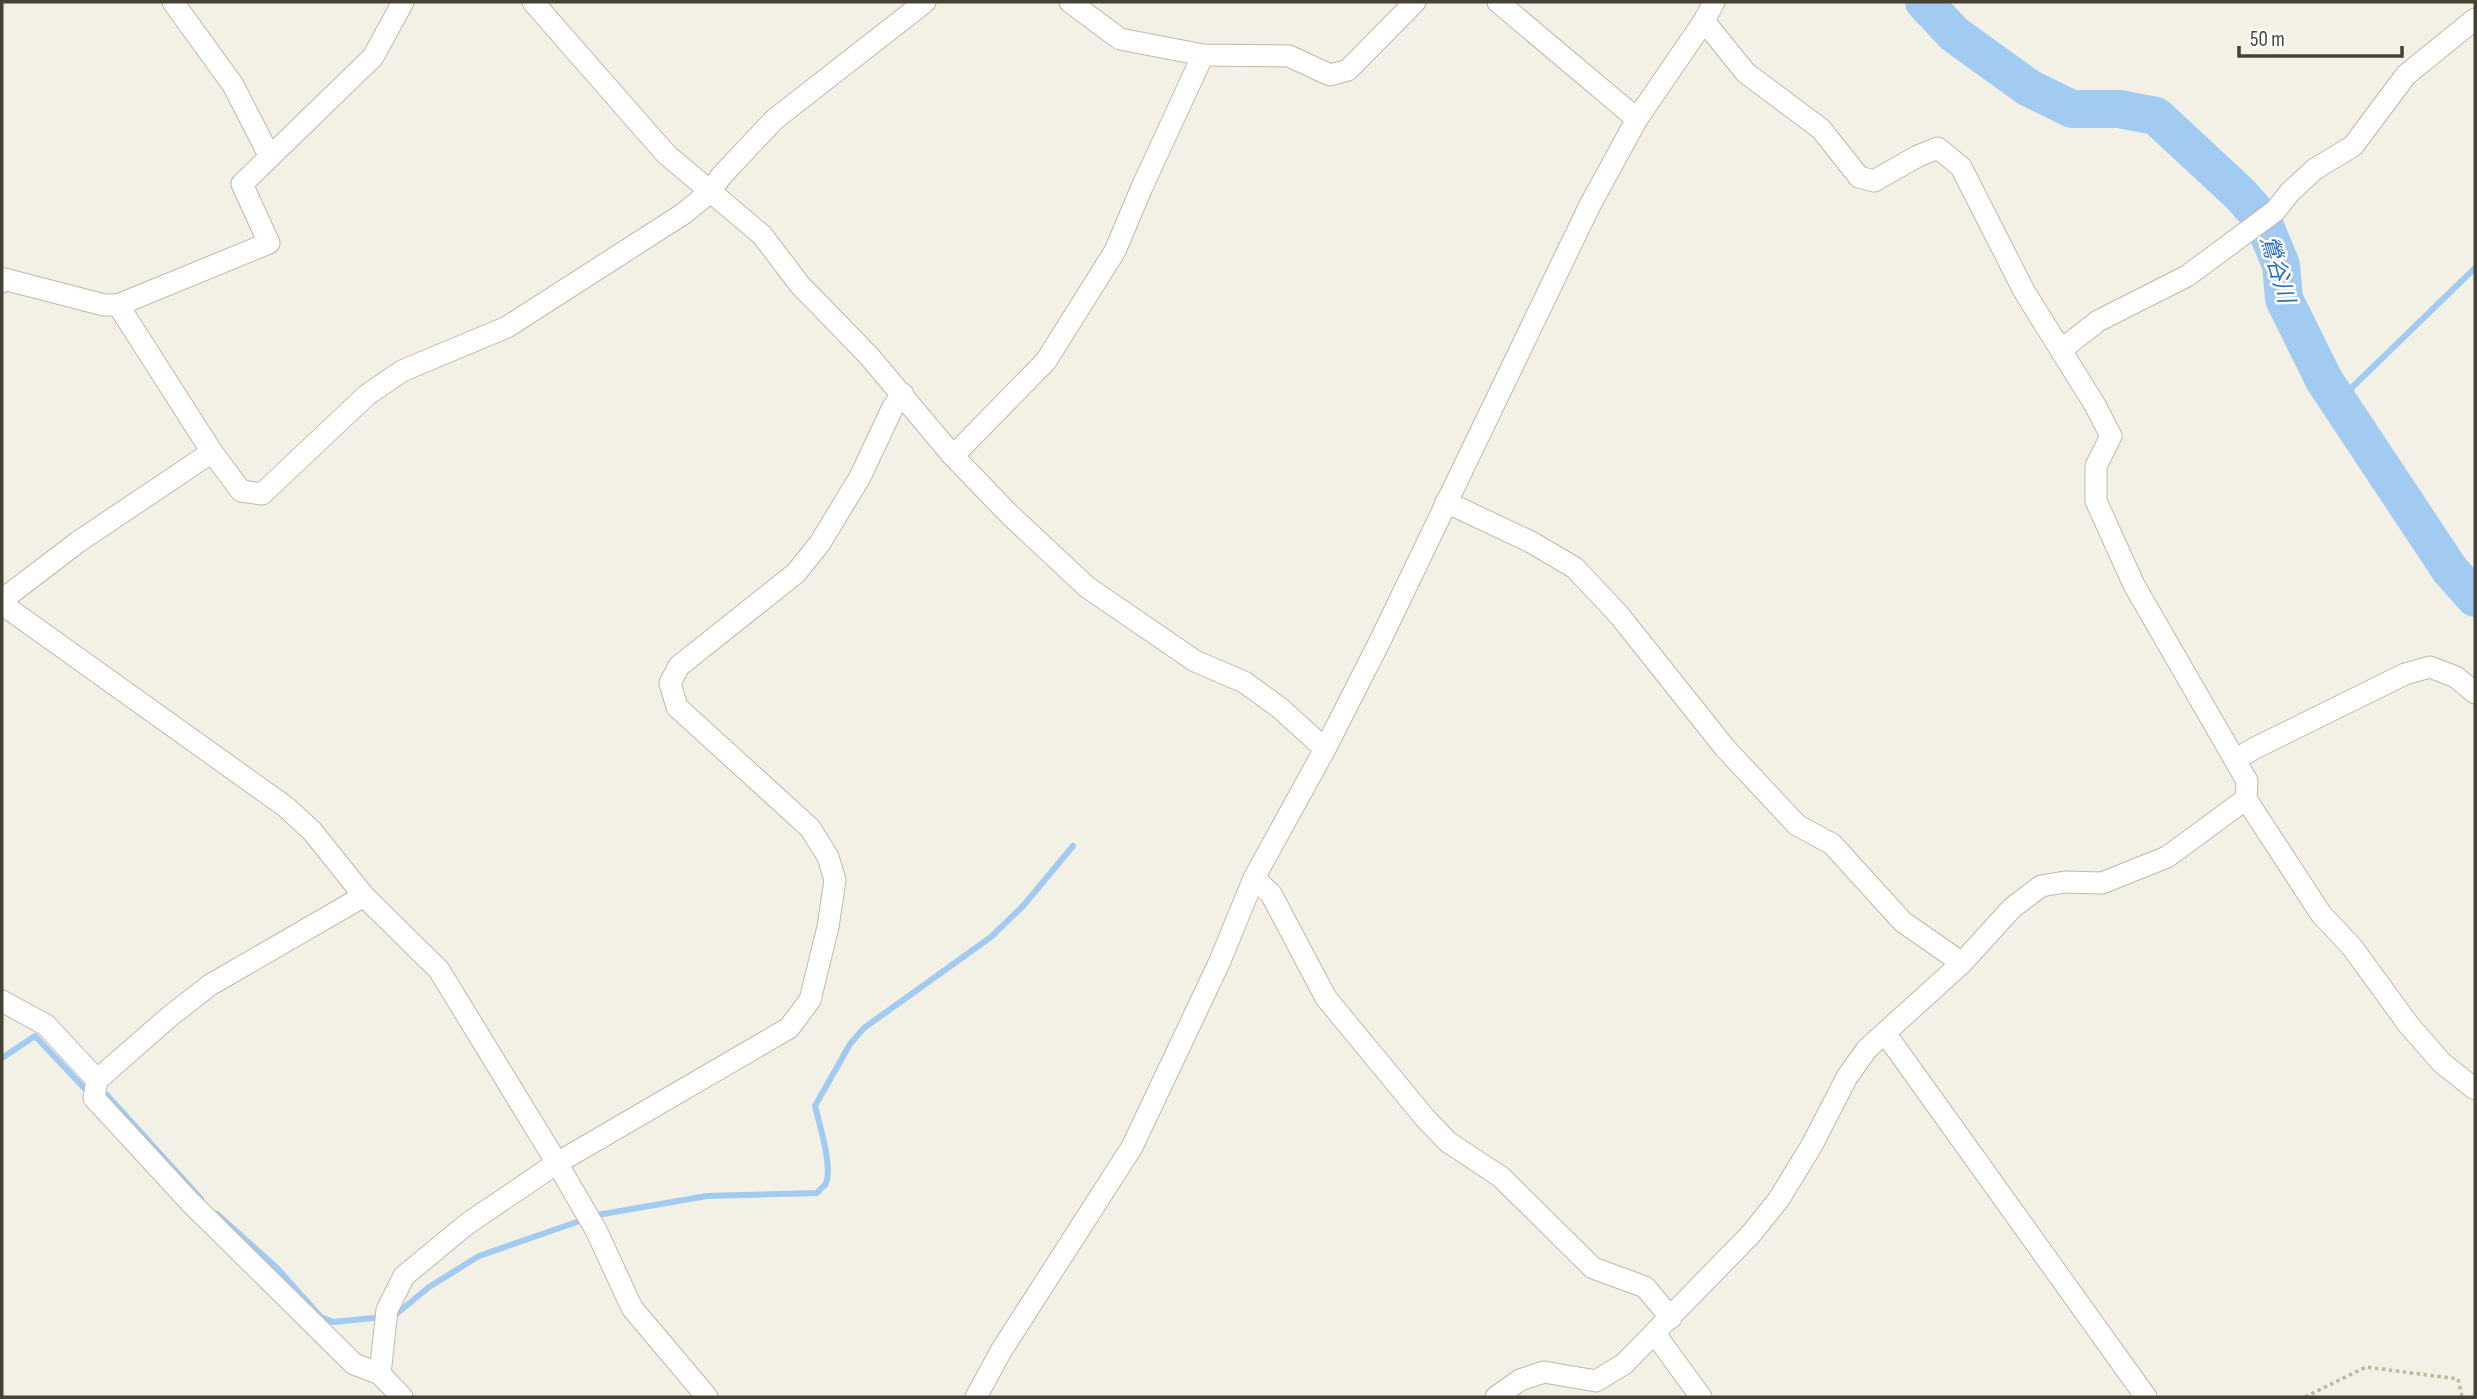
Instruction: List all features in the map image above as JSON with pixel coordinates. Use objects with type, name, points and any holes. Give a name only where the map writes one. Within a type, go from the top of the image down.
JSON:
[{"type":"street","points":[[173,2],[233,85],[270,157]]},
{"type":"street","points":[[2,282],[4,279],[104,305],[118,305],[269,243],[242,184],[373,57],[403,2]]},
{"type":"street","points":[[533,2],[666,154],[762,235],[800,285],[903,394],[953,456],[1087,587],[1195,661],[1244,682],[1280,708],[1325,749]]},
{"type":"street","points":[[118,305],[212,452],[241,491],[262,494],[367,395],[402,371],[507,327],[683,214],[710,191],[775,119],[925,2]]},
{"type":"street","points":[[1070,2],[1120,39],[1203,55],[1289,56],[1330,75],[1348,70],[1415,2]]},
{"type":"street","points":[[1498,2],[1637,119]]},
{"type":"street","points":[[976,1397],[1001,1351],[1148,1119],[1220,961],[1254,878],[1325,749],[1379,643],[1590,205],[1637,119],[1714,2]]},
{"type":"street","points":[[2061,350],[2098,321],[2187,276],[2275,211],[2290,192],[2315,169],[2353,146],[2406,75],[2475,19]]},
{"type":"street","points":[[1704,21],[1746,73],[1821,130],[1859,177],[1874,181],[1938,148],[1961,167],[2024,291],[2095,405],[2111,436],[2096,466],[2096,502],[2134,584],[2247,780],[2246,799],[2321,915],[2353,947],[2408,1024],[2442,1063],[2475,1089]]},
{"type":"street","points":[[953,456],[1046,361],[1115,251],[1203,55]]},
{"type":"street","points":[[380,1374],[386,1318],[404,1276],[467,1224],[557,1163],[789,1028],[810,1000],[828,927],[835,880],[828,856],[810,828],[677,707],[670,683],[679,666],[796,573],[820,543],[860,477],[893,407],[903,394]]},
{"type":"street","points":[[212,452],[78,542],[2,602],[286,807],[312,831],[363,896],[439,971],[557,1163],[589,1219],[632,1308],[707,1397]]},
{"type":"street","points":[[1446,502],[1531,542],[1575,568],[1619,615],[1725,748],[1797,825],[1832,844],[1903,922],[1962,962]]},
{"type":"street","points":[[2235,760],[2404,674],[2430,667],[2456,677],[2475,693]]},
{"type":"street","points":[[1496,1397],[1520,1380],[1544,1372],[1596,1381],[1624,1364],[1656,1334],[1751,1234],[1779,1199],[1812,1145],[1847,1077],[1867,1049],[1962,962],[2012,908],[2041,886],[2065,882],[2102,883],[2167,857],[2246,799]]},
{"type":"street","points":[[1254,878],[1271,894],[1326,998],[1425,1118],[1448,1142],[1501,1177],[1593,1268],[1645,1287],[1671,1318]]},
{"type":"street","points":[[96,1089],[169,1017],[210,985],[363,896]]},
{"type":"street","points":[[2,1001],[46,1025],[189,1201],[354,1364],[380,1374],[402,1397]]},
{"type":"street","points":[[1885,1033],[2146,1397]]},
{"type":"street","points":[[1656,1334],[1701,1397]]},
{"type":"path","points":[[2305,1397],[2366,1367],[2458,1379],[2462,1397]]},
{"type":"waterway","name":"鶯谷川","points":[[1924,2],[1954,34],[2029,88],[2072,109],[2119,109],[2156,116],[2241,195],[2262,219],[2281,265],[2284,299],[2324,380],[2450,570],[2475,598]]},
{"type":"waterway","points":[[2338,401],[2475,268]]},
{"type":"waterway","points":[[217,1214],[277,1268],[321,1317],[333,1322],[394,1316],[429,1287],[479,1256],[597,1215],[707,1196],[817,1193],[825,1185],[828,1169],[815,1106],[850,1044],[864,1028],[991,937],[1023,906],[1073,846]]},
{"type":"waterway","points":[[2,1058],[35,1036],[85,1089],[107,1095],[201,1199]]}]
